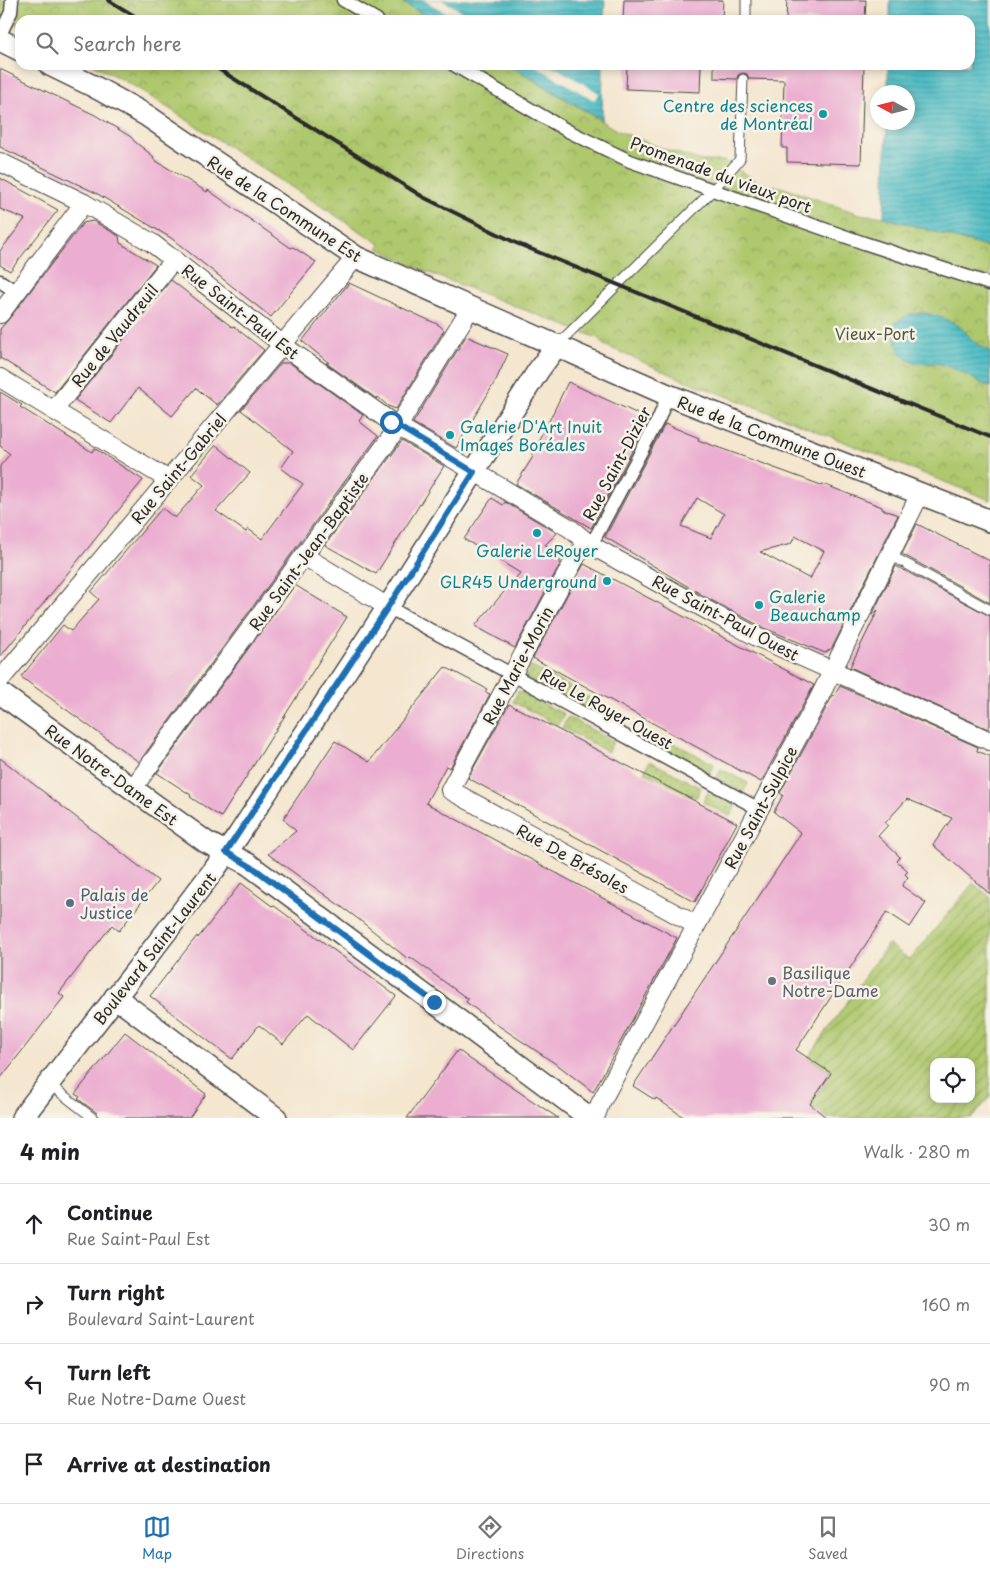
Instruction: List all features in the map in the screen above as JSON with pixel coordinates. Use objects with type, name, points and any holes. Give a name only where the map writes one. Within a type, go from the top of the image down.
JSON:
[{"type":"street","points":[[0,35],[11,12],[12,0]]},
{"type":"street","points":[[344,0],[369,15]]},
{"type":"street","points":[[0,40],[15,48]]},
{"type":"street","name":"Rue de la Commune Est","points":[[60,70],[146,115],[356,256],[557,346]]},
{"type":"street","name":"Promenade du vieux port","points":[[462,70],[539,115],[630,161],[864,243],[990,284]]},
{"type":"street","name":"Rue Saint-Paul Est","points":[[0,162],[84,203],[152,243],[283,344],[398,427],[474,472]]},
{"type":"street","points":[[0,314],[84,203]]},
{"type":"street","name":"Rue Saint-Gabriel","points":[[0,680],[356,256]]},
{"type":"street","name":"Rue de Vaudreuil","points":[[54,410],[174,260]]},
{"type":"street","points":[[0,281],[16,292]]},
{"type":"street","name":"Rue Saint-Jean-Baptiste","points":[[133,788],[398,427],[471,307]]},
{"type":"street","name":"Rue de la Commune Ouest","points":[[557,346],[668,396],[990,521]]},
{"type":"street","name":"Boulevard Saint-Laurent","points":[[22,1118],[226,852],[388,607],[543,364],[557,346]]},
{"type":"street","points":[[0,378],[169,480]]},
{"type":"street","name":"Rue Saint-Dizier","points":[[589,544],[596,536],[659,418],[668,396]]},
{"type":"street","name":"Rue Saint-Paul Ouest","points":[[474,472],[571,529],[589,544],[721,618],[832,671],[990,741]]},
{"type":"street","name":"Rue Saint-Sulpice","points":[[595,1118],[600,1104],[832,671],[920,494]]},
{"type":"street","name":"Rue Marie-Morin","points":[[450,790],[577,555],[589,544]]},
{"type":"street","points":[[304,556],[388,607]]},
{"type":"street","name":"Rue Le Royer Ouest","points":[[388,607],[758,809]]},
{"type":"street","name":"Rue Notre-Dame Est","points":[[0,693],[206,842],[255,869],[590,1118]]},
{"type":"street","name":"Rue De Brésoles","points":[[450,790],[696,925]]},
{"type":"street","points":[[116,997],[276,1118]]},
{"type":"lane","points":[[746,0],[746,15]]},
{"type":"lane","points":[[557,346],[713,190],[740,159],[743,79]]},
{"type":"lane","points":[[890,555],[990,610]]},
{"type":"lane","points":[[49,1084],[93,1118]]},
{"type":"green space","points":[[0,0],[399,0],[424,15],[15,15],[15,24],[0,16]]},
{"type":"green space","name":"Vieux-Port","points":[[104,70],[517,70],[616,130],[669,151],[703,161],[724,161],[762,184],[781,187],[859,214],[884,217],[990,248],[990,500],[684,380],[604,345],[600,339],[424,271],[378,248],[380,244],[134,86]]},
{"type":"green space","points":[[530,666],[576,690],[570,701],[525,677]]},
{"type":"green space","points":[[518,691],[564,714],[558,725],[513,702]]},
{"type":"green space","points":[[580,693],[625,717],[620,728],[574,704]]},
{"type":"green space","points":[[568,717],[613,741],[608,752],[562,728]]},
{"type":"green space","points":[[662,737],[714,764],[709,774],[657,747]]},
{"type":"green space","points":[[650,761],[701,788],[696,798],[644,772]]},
{"type":"green space","points":[[721,769],[748,783],[743,793],[716,779]]},
{"type":"green space","points":[[708,792],[736,806],[730,816],[703,802]]},
{"type":"green space","points":[[973,883],[990,897],[990,1097],[972,1118],[827,1118],[810,1104],[831,1073],[808,1058],[888,944],[910,960]]},
{"type":"water","points":[[399,0],[605,0],[604,15],[424,15]]},
{"type":"water","points":[[890,0],[990,0],[990,248],[884,217],[887,130],[915,130],[915,85],[888,85],[888,70],[975,70],[975,15],[890,15]]},
{"type":"water","points":[[517,70],[603,70],[602,120]]},
{"type":"water","points":[[925,313],[959,326],[976,344],[990,351],[990,387],[950,367],[938,363],[917,363],[905,358],[896,342],[896,322],[910,314]]},
{"type":"pier","points":[[424,0],[442,0],[468,15],[450,15]]},
{"type":"pier","points":[[543,70],[560,70],[599,93],[594,100]]},
{"type":"building","points":[[624,0],[723,0],[722,15],[623,15]]},
{"type":"building","points":[[787,0],[866,0],[865,15],[786,15]]},
{"type":"building","points":[[0,69],[95,115],[131,137],[154,157],[153,159],[207,192],[208,190],[291,248],[293,247],[316,262],[271,317],[171,238],[96,193],[0,147]]},
{"type":"building","points":[[627,70],[701,70],[700,92],[626,89]]},
{"type":"building","name":"Centre des sciences de Montréal","points":[[714,70],[864,70],[861,164],[787,162],[787,148],[782,148],[784,80],[749,79],[747,74],[743,73],[738,75],[737,79],[714,78]]},
{"type":"building","points":[[0,178],[58,210],[10,271],[0,265],[0,251],[25,219],[0,209]]},
{"type":"building","points":[[93,221],[119,236],[120,243],[156,265],[55,392],[0,358],[0,329],[83,223]]},
{"type":"building","points":[[171,280],[264,350],[217,405],[196,388],[172,416],[138,388],[111,423],[75,400]]},
{"type":"building","points":[[349,283],[439,325],[444,330],[396,409],[388,406],[378,397],[377,399],[326,363],[329,363],[302,341]]},
{"type":"building","points":[[466,336],[508,354],[496,380],[456,448],[413,423]]},
{"type":"building","points":[[281,363],[290,363],[363,415],[359,421],[378,436],[139,762],[21,677],[63,625],[71,631],[99,599],[91,592],[162,508],[175,518],[204,485],[191,475],[216,445],[250,473],[216,511],[246,532],[248,529],[262,539],[303,484],[281,468],[293,451],[241,410]]},
{"type":"building","points":[[568,382],[649,419],[591,528],[516,484],[534,455],[531,454]]},
{"type":"building","points":[[0,392],[22,405],[20,407],[92,452],[94,448],[143,480],[0,657],[0,466],[10,454],[0,446]]},
{"type":"building","points":[[665,424],[699,438],[698,440],[821,485],[823,484],[898,515],[832,648],[825,653],[762,627],[709,599],[605,537]],"holes":[[[697,498],[724,514],[711,538],[681,526]],[[795,536],[824,551],[810,579],[760,552],[791,544]]]},
{"type":"building","points":[[402,441],[444,466],[376,574],[325,545]]},
{"type":"building","points":[[492,498],[503,505],[505,502],[557,533],[545,545],[560,551],[560,564],[515,648],[475,626],[520,573],[464,539]]},
{"type":"building","points":[[917,524],[990,561],[990,603],[902,554]]},
{"type":"building","points":[[584,564],[814,685],[761,782],[533,658]]},
{"type":"building","points":[[896,566],[990,616],[990,725],[988,729],[850,667],[878,610],[872,615]]},
{"type":"building","points":[[295,585],[347,617],[221,817],[157,773]]},
{"type":"building","points":[[445,667],[487,689],[485,692],[490,694],[450,768],[446,766],[426,803],[677,938],[593,1092],[559,1066],[493,1022],[466,1002],[468,999],[410,957],[408,959],[357,918],[268,854],[296,831],[283,819],[335,741],[369,762]]},
{"type":"building","points":[[840,686],[978,747],[977,751],[990,756],[990,894],[933,845],[952,818],[907,799],[885,823],[888,825],[878,836],[900,857],[897,861],[908,871],[905,874],[908,877],[902,886],[926,903],[910,927],[887,912],[796,1050],[831,1073],[810,1104],[827,1118],[685,1118],[656,1098],[655,1100],[633,1086],[801,833],[774,812],[783,795],[780,793],[833,695]]},
{"type":"building","points":[[509,704],[737,823],[695,902],[468,778]]},
{"type":"building","name":"Palais de Justice","points":[[0,758],[158,881],[119,931],[112,925],[59,993],[64,997],[0,1079]]},
{"type":"building","points":[[241,883],[396,996],[353,1050],[308,1014],[283,1044],[259,1025],[232,1059],[150,996]]},
{"type":"building","points":[[125,1032],[206,1094],[189,1118],[99,1118],[97,1113],[78,1099],[80,1097],[75,1094]]},
{"type":"building","points":[[458,1050],[470,1059],[558,1118],[407,1118]]},
{"type":"railway","points":[[108,0],[133,15]]},
{"type":"railway","points":[[220,70],[423,197],[516,243],[990,437]]},
{"type":"place","name":"Centre des sciences de Montréal","points":[[823,114]]},
{"type":"place","name":"Galerie D'Art Inuit Images Boréales","points":[[450,435]]},
{"type":"place","name":"Galerie LeRoyer","points":[[537,533]]},
{"type":"place","name":"GLR45 Underground","points":[[607,581]]},
{"type":"place","name":"Galerie Beauchamp","points":[[759,605]]},
{"type":"place","name":"Palais de Justice","points":[[70,903]]},
{"type":"place","name":"Basilique Notre-Dame","points":[[772,981]]},
{"type":"route","points":[[391,422],[474,472],[388,607],[226,852],[255,869],[434,1002]]}]
